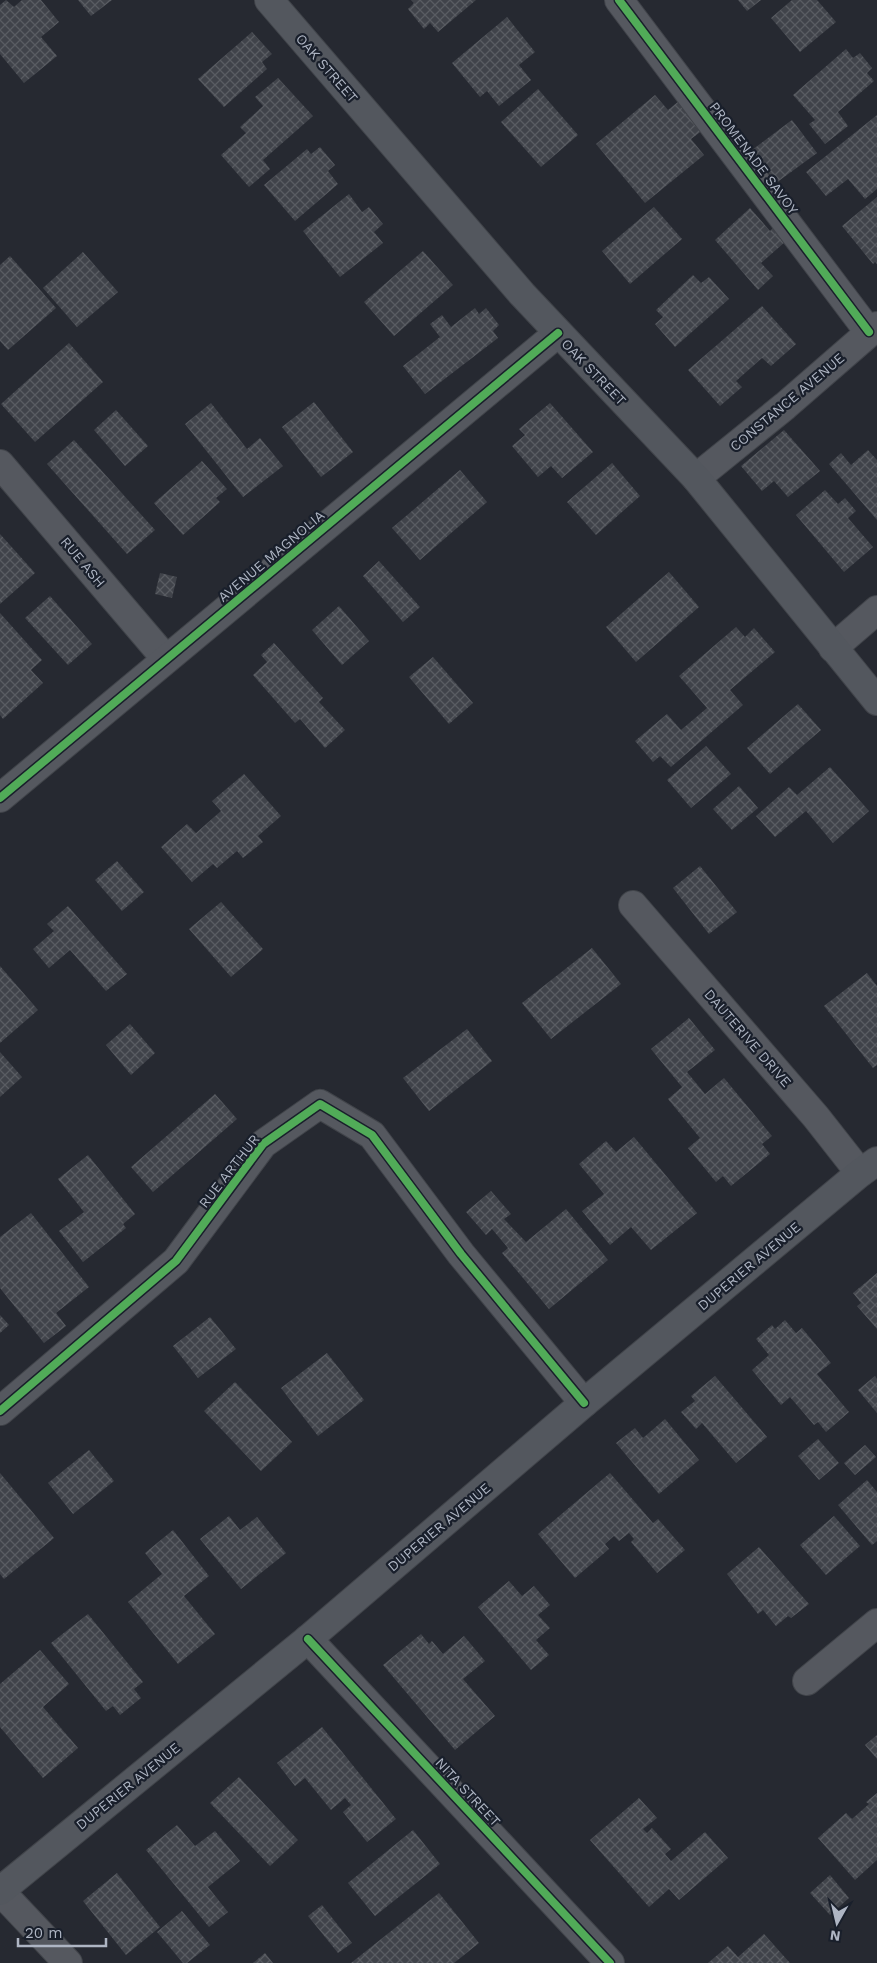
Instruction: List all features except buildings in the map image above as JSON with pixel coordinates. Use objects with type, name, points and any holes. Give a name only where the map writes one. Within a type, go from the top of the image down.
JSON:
[{"type":"main road","name":"OAK STREET","points":[[268,0],[558,334],[696,478],[877,701]]},
{"type":"main road","name":"DUPERIER AVENUE","points":[[0,1891],[308,1639],[584,1403],[868,1167]]},
{"type":"street","name":"PROMENADE SAVOY","points":[[619,0],[873,329]]},
{"type":"street","name":"CONSTANCE AVENUE","points":[[696,478],[785,406],[873,329]]},
{"type":"street","name":"AVENUE MAGNOLIA","points":[[0,798],[558,334]]},
{"type":"street","name":"RUE ASH","points":[[0,464],[166,660]]},
{"type":"street","points":[[833,648],[877,610]]},
{"type":"street","name":"DAUTERIVE DRIVE","points":[[633,905],[816,1117],[868,1167]]},
{"type":"street","name":"RUE ARTHUR","points":[[0,1410],[176,1261],[263,1144],[320,1104],[372,1136],[461,1254],[584,1403]]},
{"type":"street","points":[[807,1681],[877,1623]]},
{"type":"street","name":"NITA STREET","points":[[308,1639],[610,1963]]},
{"type":"street","points":[[0,1891],[68,1963]]},
{"type":"cycle path","points":[[619,0],[869,332]]},
{"type":"cycle path","points":[[0,798],[558,333]]},
{"type":"cycle path","points":[[0,1411],[176,1261],[263,1144],[320,1104],[372,1135],[461,1254],[584,1403]]},
{"type":"cycle path","points":[[308,1639],[610,1963]]}]
